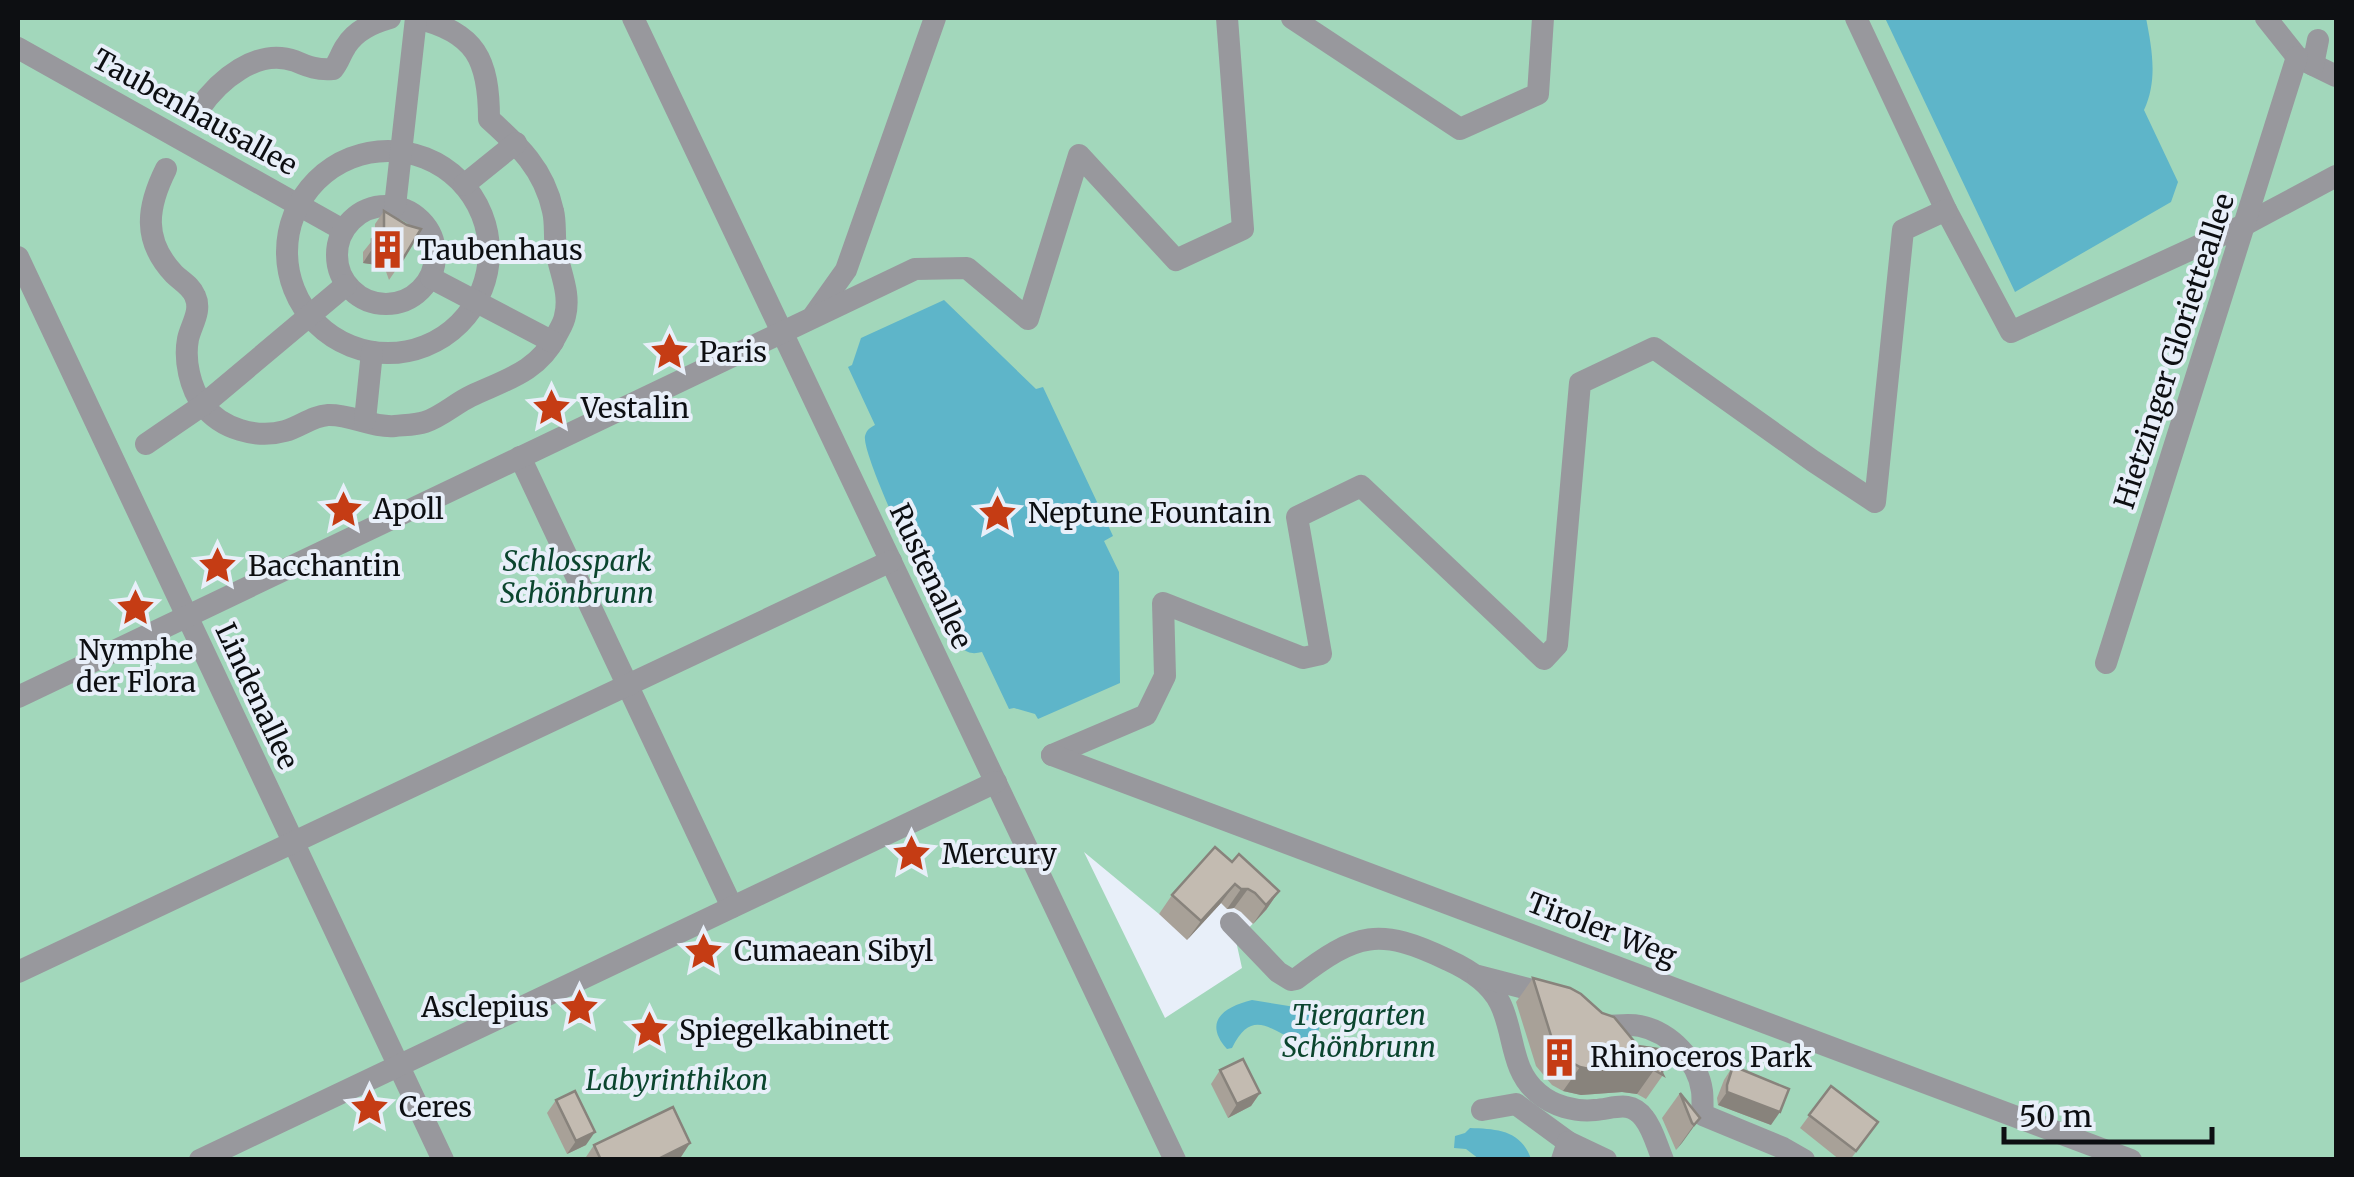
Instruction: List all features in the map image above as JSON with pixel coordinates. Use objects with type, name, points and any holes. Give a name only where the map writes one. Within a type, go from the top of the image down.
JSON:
[{"type":"street","points":[[199,109],[228,75],[249,64],[292,60],[304,67],[334,69],[347,43],[359,32],[390,18]]},
{"type":"street","points":[[166,169],[150,208],[152,231],[169,268],[189,286],[197,301],[186,354],[190,376],[203,406],[215,417],[252,434],[283,432],[331,414],[390,427],[427,422],[470,397],[516,378],[540,360],[553,342],[565,318],[567,296],[556,250],[553,210],[534,163],[489,119],[486,71],[476,53],[444,24],[416,18],[395,206]]},
{"type":"street","name":"Rustenallee","points":[[633,18],[1175,1160]]},
{"type":"street","points":[[812,318],[846,270],[935,18]]},
{"type":"street","points":[[18,697],[915,268],[968,268],[1028,319],[1079,154],[1176,260],[1243,229],[1227,18]]},
{"type":"street","points":[[1292,18],[1460,130],[1538,94],[1544,18]]},
{"type":"street","points":[[1856,18],[1946,210],[2011,332],[2246,224],[2336,176]]},
{"type":"street","points":[[2266,18],[2305,61],[2336,76]]},
{"type":"street","name":"Hietzinger Glorietteallee","points":[[2106,663],[2246,224],[2320,28]]},
{"type":"street","name":"Taubenhausallee","points":[[18,48],[344,230]]},
{"type":"street","points":[[464,184],[516,143]]},
{"type":"street","points":[[401,150],[435,162],[464,184],[484,220],[489,262],[477,301],[454,329],[424,347],[372,352],[337,340],[310,316],[292,287],[287,236],[308,188],[336,164],[367,152],[401,150]]},
{"type":"street","points":[[386,205],[409,211],[422,220],[436,248],[431,278],[408,301],[374,304],[358,296],[346,285],[337,264],[344,230],[367,210],[386,205]]},
{"type":"street","name":"Tiroler Weg","points":[[1946,210],[1903,230],[1875,502],[1654,348],[1580,383],[1557,645],[1544,659],[1362,486],[1298,517],[1321,654],[1302,658],[1163,603],[1166,676],[1146,715],[1052,755],[2131,1160]]},
{"type":"street","name":"Lindenallee","points":[[18,257],[443,1160]]},
{"type":"street","points":[[431,278],[553,342]]},
{"type":"street","points":[[146,444],[203,406],[346,285]]},
{"type":"street","points":[[365,420],[372,352]]},
{"type":"street","points":[[520,457],[732,907]]},
{"type":"street","points":[[18,972],[891,561]]},
{"type":"street","points":[[200,1160],[996,782]]},
{"type":"street","points":[[1231,924],[1278,972],[1291,980],[1348,946],[1378,938],[1409,942],[1478,976],[1560,998],[1594,1026],[1641,1026],[1675,1043],[1688,1060],[1700,1083],[1703,1114],[1804,1160]]},
{"type":"street","points":[[1478,976],[1498,998],[1507,1019],[1514,1057],[1536,1091],[1567,1108],[1594,1110],[1620,1105],[1638,1112],[1663,1160]]},
{"type":"street","points":[[1482,1110],[1516,1104],[1565,1151],[1606,1160]]},
{"type":"green space","name":"Schlosspark Schönbrunn","points":[[18,18],[2336,18],[2336,1159],[18,1159]],"holes":[[[1084,852],[1159,914],[1170,903],[1241,888],[1266,910],[1236,941],[1242,968],[1165,1018]]]},
{"type":"water","points":[[1885,18],[2146,18],[2152,76],[2144,110],[2178,182],[2171,202],[2015,292]]},
{"type":"water","name":"Neptune Fountain","points":[[944,300],[1036,389],[1043,387],[1113,536],[1104,541],[1119,572],[1120,683],[1038,719],[1035,714],[1009,709],[982,652],[971,653],[961,647],[938,609],[876,475],[865,436],[875,425],[848,367],[861,338]]},
{"type":"water","points":[[1252,1000],[1310,1006],[1320,1012],[1318,1030],[1305,1043],[1257,1025],[1248,1027],[1227,1049],[1217,1031],[1220,1017],[1232,1007]]},
{"type":"water","points":[[1470,1128],[1507,1133],[1521,1142],[1531,1159],[1479,1159],[1466,1149],[1454,1148],[1455,1136]]},
{"type":"building","points":[[384,211],[421,229],[398,267],[393,252],[372,249],[372,239],[384,230]]},
{"type":"building","points":[[1215,847],[1232,862],[1239,854],[1279,891],[1266,905],[1255,893],[1235,884],[1201,921],[1172,895]]},
{"type":"building","points":[[1533,978],[1581,994],[1602,1013],[1614,1017],[1638,1046],[1665,1050],[1663,1075],[1639,1067],[1598,1071],[1569,1061],[1553,1042]]},
{"type":"building","points":[[1243,1059],[1260,1093],[1237,1104],[1220,1070]]},
{"type":"building","points":[[1733,1066],[1789,1089],[1780,1112],[1727,1092]]},
{"type":"building","points":[[1831,1086],[1878,1122],[1856,1151],[1809,1115]]},
{"type":"building","points":[[575,1091],[595,1132],[576,1141],[556,1100]]},
{"type":"building","points":[[1680,1093],[1700,1118],[1694,1125],[1692,1123]]},
{"type":"building","points":[[673,1107],[690,1143],[656,1160],[601,1160],[594,1145]]},
{"type":"place","name":"Taubenhaus","points":[[387,250]]},
{"type":"place","name":"Paris","points":[[669,352]]},
{"type":"place","name":"Vestalin","points":[[551,408]]},
{"type":"place","name":"Apoll","points":[[343,509]]},
{"type":"place","name":"Neptune Fountain","points":[[998,513]]},
{"type":"place","name":"Bacchantin","points":[[218,566]]},
{"type":"place","name":"Nymphe der Flora","points":[[136,607]]},
{"type":"place","name":"Mercury","points":[[912,854]]},
{"type":"place","name":"Cumaean Sibyl","points":[[704,951]]},
{"type":"place","name":"Asclepius","points":[[579,1007]]},
{"type":"place","name":"Spiegelkabinett","points":[[649,1030]]},
{"type":"place","name":"Rhinoceros Park","points":[[1560,1057]]},
{"type":"place","name":"Ceres","points":[[369,1107]]},
{"type":"park label","name":"Tiergarten Schönbrunn","points":[[1359,1031]]},
{"type":"park label","name":"Labyrinthikon","points":[[677,1080]]}]
